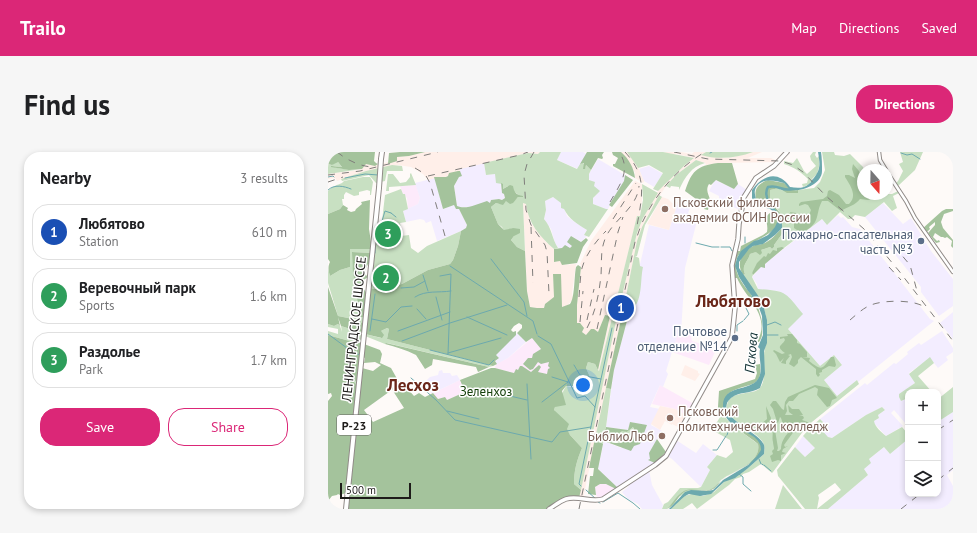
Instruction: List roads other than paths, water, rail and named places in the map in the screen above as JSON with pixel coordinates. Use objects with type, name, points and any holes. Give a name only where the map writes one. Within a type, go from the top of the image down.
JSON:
[{"type":"highway","name":"ЛЕНИНГРАДСКОЕ ШОССЕ","points":[[346,509],[382,152]]},
{"type":"main road","points":[[549,509],[568,498],[594,501],[603,499],[655,465],[666,456],[731,340],[734,331],[735,309],[732,270],[738,239],[738,226],[745,195],[755,180],[774,166],[787,152]]},
{"type":"main road","points":[[879,152],[882,164]]},
{"type":"main road","points":[[893,181],[914,218],[953,272]]},
{"type":"water","points":[[818,152],[821,152],[821,176],[819,180],[810,186],[800,190],[790,190],[784,183],[768,180],[757,186],[755,191],[756,200],[768,204],[776,210],[781,218],[782,228],[763,244],[753,246],[749,249],[739,262],[739,268],[759,297],[767,320],[767,343],[764,351],[765,374],[760,388],[738,394],[731,398],[727,404],[727,411],[738,423],[761,440],[764,445],[764,454],[735,478],[724,482],[711,494],[700,496],[689,494],[669,509],[685,492],[691,490],[713,490],[723,480],[748,465],[761,450],[760,443],[755,438],[729,421],[725,415],[723,407],[724,400],[727,395],[732,391],[754,383],[758,379],[761,372],[760,349],[758,347],[763,335],[762,316],[757,302],[739,277],[735,266],[741,251],[754,241],[768,235],[775,227],[778,220],[775,213],[770,209],[755,205],[752,198],[752,190],[761,181],[771,176],[781,178],[790,187],[800,188],[807,186],[819,170]]},
{"type":"waterway","points":[[901,153],[907,155],[912,154],[920,159]]},
{"type":"waterway","points":[[345,178],[365,174],[378,175]]},
{"type":"waterway","points":[[328,177],[334,177]]},
{"type":"waterway","points":[[328,190],[336,186],[351,189]]},
{"type":"waterway","name":"Пскова","points":[[770,207],[766,194],[768,187],[775,186],[785,190],[792,189]]},
{"type":"waterway","points":[[375,253],[376,241],[385,211],[391,213]]},
{"type":"waterway","points":[[391,213],[396,217]]},
{"type":"waterway","points":[[745,237],[745,243]]},
{"type":"waterway","points":[[696,243],[719,247]]},
{"type":"waterway","points":[[721,247],[730,247],[732,251],[734,251]]},
{"type":"waterway","points":[[491,259],[524,302],[527,316]]},
{"type":"waterway","points":[[450,266],[533,321],[537,334]]},
{"type":"waterway","points":[[440,276],[451,274],[448,354]]},
{"type":"waterway","points":[[423,275],[428,291]]},
{"type":"waterway","points":[[401,288],[414,287],[425,281]]},
{"type":"waterway","points":[[415,297],[428,293],[451,291]]},
{"type":"waterway","points":[[370,331],[375,294]]},
{"type":"waterway","points":[[744,320],[749,314],[746,308],[746,302],[753,296]]},
{"type":"waterway","points":[[436,297],[442,320]]},
{"type":"waterway","points":[[402,341],[450,323],[507,305]]},
{"type":"waterway","points":[[372,319],[386,322],[401,307],[412,306]]},
{"type":"waterway","points":[[417,309],[426,319]]},
{"type":"waterway","points":[[398,331],[450,312]]},
{"type":"waterway","points":[[467,317],[507,335]]},
{"type":"waterway","points":[[737,331],[737,325],[743,321]]},
{"type":"waterway","points":[[767,325],[775,322],[781,325]]},
{"type":"waterway","points":[[601,379],[612,328]]},
{"type":"waterway","points":[[328,334],[351,351],[360,355]]},
{"type":"waterway","points":[[766,335],[778,335]]},
{"type":"waterway","points":[[538,336],[551,344],[577,398],[585,396],[595,407],[579,484],[581,486]]},
{"type":"waterway","points":[[448,353],[501,338]]},
{"type":"waterway","points":[[430,350],[489,365],[494,360]]},
{"type":"waterway","points":[[574,365],[580,375],[601,379],[595,407]]},
{"type":"waterway","points":[[552,377],[568,382]]},
{"type":"waterway","points":[[411,378],[436,400],[455,420],[552,442],[560,432],[591,427]]},
{"type":"waterway","points":[[542,402],[568,382]]},
{"type":"waterway","points":[[527,384],[531,459]]},
{"type":"waterway","name":"Пскова","points":[[730,395],[732,393],[755,386]]},
{"type":"waterway","points":[[510,396],[527,400]]},
{"type":"waterway","points":[[447,411],[479,419]]},
{"type":"waterway","points":[[727,435],[728,432],[732,430],[733,423]]},
{"type":"waterway","points":[[713,450],[717,450],[726,436]]},
{"type":"waterway","name":"Пскова","points":[[759,459],[761,464]]},
{"type":"waterway","points":[[764,465],[771,471]]},
{"type":"waterway","points":[[739,474],[743,477],[743,484],[751,491]]},
{"type":"waterway","points":[[586,490],[596,499]]},
{"type":"waterway","points":[[603,502],[618,493],[640,509]]},
{"type":"railway","points":[[337,152],[353,162],[372,167]]},
{"type":"railway","points":[[328,175],[360,171],[438,152]]},
{"type":"railway","points":[[428,176],[528,152]]},
{"type":"railway","points":[[534,152],[527,164],[524,175],[526,210],[531,225],[545,245],[547,252],[549,294]]},
{"type":"railway","points":[[610,202],[623,178],[624,165],[623,159],[619,152]]},
{"type":"railway","points":[[625,152],[637,170],[642,187],[637,226]]},
{"type":"railway","points":[[674,152],[708,159],[781,161],[793,165],[803,172],[826,196],[864,229],[899,271],[953,341]]},
{"type":"railway","points":[[579,509],[635,242],[641,225],[655,199],[686,165],[705,152]]},
{"type":"railway","points":[[415,168],[425,174],[430,183],[445,236]]},
{"type":"railway","points":[[328,182],[343,177]]},
{"type":"railway","points":[[613,219],[636,183]]},
{"type":"railway","points":[[587,328],[593,315],[598,296],[603,244],[613,226],[634,201],[639,186]]},
{"type":"railway","points":[[597,329],[618,232],[623,217]]},
{"type":"railway","points":[[531,227],[533,283]]},
{"type":"railway","points":[[579,297],[582,268],[586,258],[606,231]]},
{"type":"railway","points":[[894,246],[910,265],[917,291]]},
{"type":"railway","points":[[889,267],[901,280]]},
{"type":"railway","points":[[587,320],[594,289]]},
{"type":"railway","points":[[580,322],[583,291]]},
{"type":"railway","points":[[850,320],[868,306],[876,303],[899,301],[914,303],[926,308]]},
{"type":"railway","points":[[941,428],[953,420]]},
{"type":"railway","points":[[941,478],[953,468]]},
{"type":"railway","points":[[901,509],[916,497]]},
{"type":"place","name":"Псковский филиал академии ФСИН России","points":[[665,209]]},
{"type":"place","name":"Раздолье","points":[[388,234]]},
{"type":"place","name":"Пожарно-спасательная часть №3","points":[[921,241]]},
{"type":"place","name":"Веревочный парк","points":[[386,278]]},
{"type":"place","name":"Любятово","points":[[621,308]]},
{"type":"place","name":"Почтовое отделение №14","points":[[735,338]]},
{"type":"place","name":"Псковский политехнический колледж","points":[[670,418]]},
{"type":"place","name":"БиблиоЛюб","points":[[662,436]]},
{"type":"district","name":"Любятово","points":[[733,301]]},
{"type":"district","name":"Лесхоз","points":[[413,385]]},
{"type":"park label","name":"Зеленхоз","points":[[486,391]]}]
